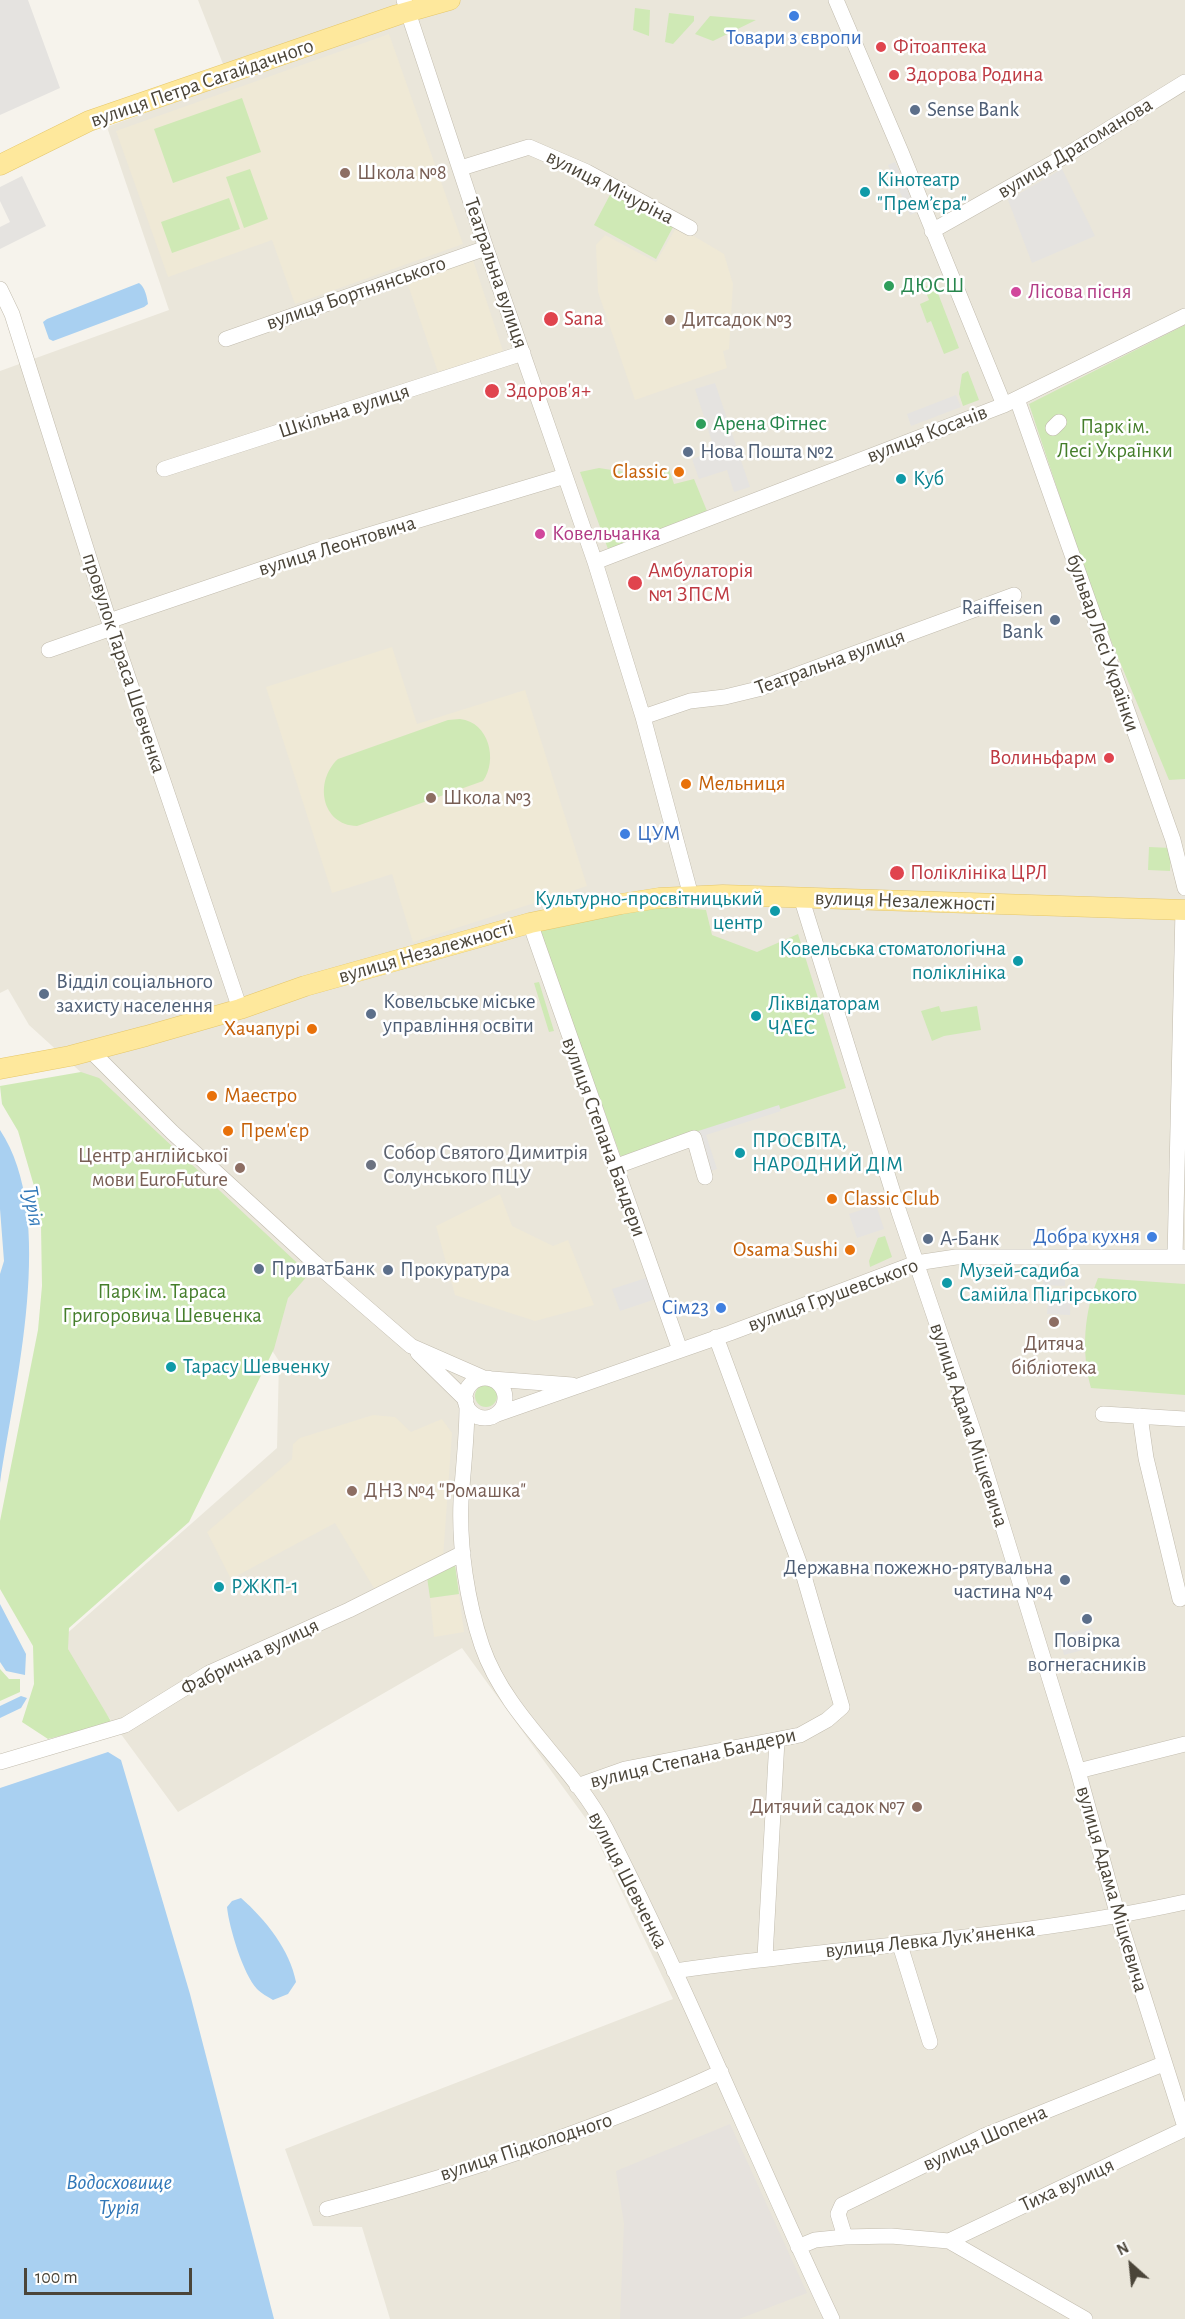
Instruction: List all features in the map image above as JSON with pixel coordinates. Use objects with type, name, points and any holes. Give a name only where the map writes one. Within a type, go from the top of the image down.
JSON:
[{"type":"main road","name":"вулиця Петра Сагайдачного","points":[[0,165],[89,121],[406,6],[442,2]]},
{"type":"main road","name":"вулиця Незалежності","points":[[9,1068],[91,1051],[240,1010],[304,986],[530,923],[621,904],[691,896],[801,897],[1184,910]]},
{"type":"street","name":"бульвар Лесі Українки","points":[[836,0],[932,231],[1011,402],[1173,840],[1185,888]]},
{"type":"street","points":[[417,37],[424,14],[442,2]]},
{"type":"street","name":"Театральна вулиця","points":[[406,6],[486,248],[595,562],[643,717],[691,896]]},
{"type":"street","name":"вулиця Драгоманова","points":[[932,231],[1065,156],[1185,82]]},
{"type":"street","name":"вулиця Мічуріна","points":[[461,168],[529,147],[587,172],[690,228]]},
{"type":"street","name":"вулиця Бортнянського","points":[[226,339],[486,248]]},
{"type":"street","name":"провулок Тараса Шевченка","points":[[0,289],[12,314],[110,625],[240,1010]]},
{"type":"street","name":"вулиця Косачів","points":[[595,562],[1011,402],[1185,316]]},
{"type":"street","name":"Шкільна вулиця","points":[[164,469],[523,353]]},
{"type":"street","name":"вулиця Леонтовича","points":[[49,650],[110,625],[309,553],[565,476]]},
{"type":"street","name":"Театральна вулиця","points":[[643,717],[690,700],[725,697],[758,688],[1014,595]]},
{"type":"street","name":"вулиця Адама Міцкевича","points":[[801,897],[916,1263],[973,1430],[1078,1771],[1118,1917],[1185,2128]]},
{"type":"street","points":[[1180,1257],[1179,1108],[1184,910]]},
{"type":"street","name":"вулиця Степана Бандери","points":[[530,923],[680,1350]]},
{"type":"street","points":[[91,1051],[172,1132],[315,1263],[411,1346],[476,1415],[492,1416],[578,1385]]},
{"type":"street","points":[[617,1166],[694,1138],[705,1177]]},
{"type":"street","name":"вулиця Грушевського","points":[[411,1346],[487,1379],[578,1385],[916,1263],[956,1257],[1180,1257]]},
{"type":"street","name":"вулиця Степана Бандери","points":[[577,1786],[625,1769],[800,1735],[827,1720],[842,1707],[803,1573],[716,1337]]},
{"type":"street","points":[[466,1403],[472,1383],[487,1379],[496,1382],[504,1392],[504,1405],[467,1443]]},
{"type":"street","name":"вулиця Шевченка","points":[[466,1403],[467,1443],[461,1500],[463,1553],[479,1632],[493,1675],[526,1724],[577,1786],[604,1826],[721,2072],[832,2319]]},
{"type":"street","points":[[1103,1414],[1185,1419]]},
{"type":"street","points":[[1140,1416],[1146,1458],[1180,1599]]},
{"type":"street","name":"Фабрична вулиця","points":[[0,1762],[125,1725],[209,1672],[349,1610],[463,1553]]},
{"type":"street","points":[[765,1957],[777,1740]]},
{"type":"street","points":[[1078,1771],[1185,1744]]},
{"type":"street","name":"вулиця Левка Лукʼяненка","points":[[674,1971],[765,1957],[900,1945],[1118,1917],[1185,1902]]},
{"type":"street","points":[[900,1945],[930,2042]]},
{"type":"street","name":"вулиця Шопена","points":[[845,2237],[838,2214],[842,2205],[984,2136],[1163,2064]]},
{"type":"street","name":"вулиця Підколодного","points":[[327,2209],[370,2198],[596,2126],[655,2103],[721,2072]]},
{"type":"street","name":"Тиха вулиця","points":[[949,2241],[1185,2128]]},
{"type":"street","points":[[798,2247],[815,2240],[845,2237],[891,2236],[949,2241],[1084,2319]]},
{"type":"shaded area","points":[[0,0],[28,0],[60,88],[0,115]]},
{"type":"shaded area","points":[[198,0],[1185,0],[1185,2319],[390,2319],[362,2227],[313,2226],[285,2149],[673,1999],[589,1823],[462,1648],[178,1812],[55,1644],[277,1448],[279,1361],[221,1273],[249,1225],[29,1025],[8,989],[0,993],[0,371],[169,310],[107,127],[230,82]]},
{"type":"shaded area","name":"Школа №8","points":[[389,34],[463,244],[295,304],[272,240],[168,277],[116,131]]},
{"type":"shaded area","points":[[895,162],[917,212],[910,215],[888,165]]},
{"type":"shaded area","points":[[1062,169],[1095,236],[1032,263],[1008,200]]},
{"type":"shaded area","points":[[22,176],[46,226],[0,249],[0,227],[10,222],[0,201],[0,187]]},
{"type":"shaded area","name":"Дитсадок №3","points":[[677,226],[724,254],[733,284],[729,349],[723,351],[727,368],[635,400],[598,292],[596,245],[605,235],[656,262]]},
{"type":"shaded area","points":[[473,260],[504,354],[438,372],[407,282]]},
{"type":"shaded area","points":[[715,383],[750,487],[734,492],[727,470],[699,479],[692,459],[715,451],[695,389]]},
{"type":"shaded area","points":[[956,395],[961,407],[911,426],[907,414]]},
{"type":"shaded area","name":"Школа №3","points":[[392,647],[417,724],[525,690],[587,886],[413,942],[392,874],[332,893],[266,687]]},
{"type":"shaded area","points":[[779,1105],[781,1111],[706,1135],[717,1169],[704,1173],[692,1133]]},
{"type":"shaded area","points":[[500,1194],[512,1226],[553,1246],[568,1240],[594,1305],[535,1321],[455,1295],[436,1226]]},
{"type":"shaded area","points":[[876,1205],[884,1229],[857,1238],[849,1214]]},
{"type":"shaded area","points":[[1043,1271],[1065,1272],[1065,1286],[1043,1285]]},
{"type":"shaded area","points":[[649,1277],[656,1299],[620,1311],[612,1289]]},
{"type":"shaded area","points":[[1049,1294],[1071,1295],[1070,1315],[1047,1314]]},
{"type":"shaded area","name":"ДНЗ №4 \"Ромашка\"","points":[[373,1415],[395,1417],[411,1432],[442,1419],[452,1433],[443,1558],[375,1590],[335,1523],[231,1579],[207,1532],[292,1459],[293,1444],[300,1438]]},
{"type":"shaded area","points":[[459,1594],[464,1632],[434,1637],[430,1598]]},
{"type":"shaded area","points":[[1092,1627],[1097,1646],[1064,1655],[1059,1636]]},
{"type":"shaded area","points":[[730,2124],[807,2293],[739,2319],[620,2319],[624,2223],[616,2171]]},
{"type":"green space","points":[[635,8],[650,10],[649,36],[633,30]]},
{"type":"green space","points":[[669,13],[694,16],[694,21],[673,44],[665,42]]},
{"type":"green space","points":[[710,16],[756,20],[713,41],[695,34]]},
{"type":"green space","points":[[242,98],[261,152],[173,183],[154,129]]},
{"type":"green space","points":[[250,169],[268,219],[244,228],[226,177]]},
{"type":"green space","points":[[611,193],[673,227],[656,259],[594,225]]},
{"type":"green space","points":[[229,198],[240,229],[172,253],[161,222]]},
{"type":"green space","points":[[934,283],[959,348],[944,354],[931,321],[927,323],[920,304],[929,300],[924,287]]},
{"type":"green space","name":"Парк ім. Лесі Українки","points":[[1185,325],[1185,779],[1169,780],[1095,602],[1029,404]]},
{"type":"green space","points":[[968,371],[979,400],[963,406],[959,394],[962,374]]},
{"type":"green space","points":[[599,468],[637,474],[669,469],[674,484],[694,479],[707,511],[608,549],[580,472]]},
{"type":"green space","points":[[460,719],[478,727],[488,743],[490,763],[483,781],[357,826],[345,824],[335,818],[329,810],[324,790],[330,768],[338,759],[448,720]]},
{"type":"green space","points":[[1149,847],[1171,848],[1170,871],[1148,870]]},
{"type":"green space","points":[[665,906],[706,910],[712,935],[757,952],[798,934],[846,1088],[622,1160],[539,930]]},
{"type":"green space","points":[[539,982],[554,1031],[549,1032],[534,983]]},
{"type":"green space","points":[[939,1006],[941,1012],[977,1006],[981,1030],[944,1036],[932,1041],[921,1011]]},
{"type":"green space","name":"Парк ім. Тараса Григоровича Шевченка","points":[[81,1072],[99,1078],[309,1274],[288,1298],[274,1349],[189,1522],[69,1628],[68,1649],[112,1723],[48,1739],[22,1722],[34,1684],[33,1646],[0,1589],[0,1521],[38,1330],[42,1286],[41,1225],[34,1186],[18,1131],[2,1104],[0,1086]]},
{"type":"green space","points":[[885,1236],[892,1257],[870,1267],[869,1261],[878,1238]]},
{"type":"green space","points":[[1098,1278],[1185,1284],[1185,1395],[1091,1388],[1085,1346],[1087,1318]]},
{"type":"green space","points":[[482,1385],[490,1385],[497,1392],[497,1400],[490,1407],[482,1407],[475,1400],[475,1392]]},
{"type":"green space","points":[[455,1565],[459,1594],[430,1598],[427,1577]]},
{"type":"green space","points":[[0,1669],[9,1679],[20,1679],[20,1692],[0,1701]]},
{"type":"water","points":[[139,283],[147,298],[148,304],[144,307],[53,341],[49,339],[43,322],[47,319]]},
{"type":"water","points":[[0,1130],[17,1166],[26,1208],[29,1254],[27,1303],[21,1352],[0,1483],[0,1274],[4,1261],[0,1209]]},
{"type":"water","points":[[0,1604],[26,1654],[25,1675],[6,1671],[0,1662]]},
{"type":"water","points":[[21,1696],[27,1698],[21,1708],[0,1718],[0,1706]]},
{"type":"water","name":"Водосховище Турія","points":[[108,1752],[121,1760],[190,1994],[274,2319],[0,2319],[0,1788]]},
{"type":"water","points":[[241,1898],[276,1936],[293,1970],[296,1982],[288,1994],[273,2000],[252,1982],[234,1938],[227,1907],[232,1901]]},
{"type":"place","name":"Товари з європи","points":[[794,16]]},
{"type":"place","name":"Фітоаптека","points":[[881,47]]},
{"type":"place","name":"Здорова Родина","points":[[894,75]]},
{"type":"place","name":"Sense Bank","points":[[915,110]]},
{"type":"place","name":"Школа №8","points":[[345,173]]},
{"type":"place","name":"Кінотеатр \"Прем’єра\"","points":[[865,192]]},
{"type":"place","name":"ДЮСШ","points":[[889,286]]},
{"type":"place","name":"Лісова пісня","points":[[1016,292]]},
{"type":"place","name":"Sana","points":[[551,319]]},
{"type":"place","name":"Дитсадок №3","points":[[670,320]]},
{"type":"place","name":"Здоров'я+","points":[[492,391]]},
{"type":"place","name":"Арена Фітнес","points":[[701,424]]},
{"type":"place","name":"Нова Пошта №2","points":[[688,452]]},
{"type":"place","name":"Classic","points":[[679,472]]},
{"type":"place","name":"Куб","points":[[901,479]]},
{"type":"place","name":"Ковельчанка","points":[[540,534]]},
{"type":"place","name":"Амбулаторія №1 ЗПСМ","points":[[635,583]]},
{"type":"place","name":"Raiffeisen Bank","points":[[1055,620]]},
{"type":"place","name":"Волиньфарм","points":[[1109,758]]},
{"type":"place","name":"Мельниця","points":[[686,784]]},
{"type":"place","name":"Школа №3","points":[[431,798]]},
{"type":"place","name":"ЦУМ","points":[[625,834]]},
{"type":"place","name":"Поліклініка ЦРЛ","points":[[897,873]]},
{"type":"place","name":"Культурно-просвітницький центр","points":[[775,911]]},
{"type":"place","name":"Ковельська стоматологічна поліклініка","points":[[1018,961]]},
{"type":"place","name":"Відділ соціального захисту населення","points":[[44,994]]},
{"type":"place","name":"Ковельське міське управління освіти","points":[[371,1014]]},
{"type":"place","name":"Ліквідаторам ЧАЕС","points":[[756,1016]]},
{"type":"place","name":"Хачапурі","points":[[312,1029]]},
{"type":"place","name":"Маестро","points":[[212,1096]]},
{"type":"place","name":"Прем'єр","points":[[228,1131]]},
{"type":"place","name":"ПРОСВІТА, НАРОДНИЙ ДІМ","points":[[740,1153]]},
{"type":"place","name":"Собор Святого Димитрія Солунського ПЦУ","points":[[371,1165]]},
{"type":"place","name":"Центр англійської мови EuroFuture","points":[[240,1168]]},
{"type":"place","name":"Classic Club","points":[[832,1199]]},
{"type":"place","name":"Добра кухня","points":[[1152,1237]]},
{"type":"place","name":"А-Банк","points":[[928,1239]]},
{"type":"place","name":"Osama Sushi","points":[[850,1250]]},
{"type":"place","name":"ПриватБанк","points":[[259,1269]]},
{"type":"place","name":"Прокуратура","points":[[388,1270]]},
{"type":"place","name":"Музей-садиба Самійла Підгірського","points":[[947,1283]]},
{"type":"place","name":"Сім23","points":[[721,1308]]},
{"type":"place","name":"Дитяча бібліотека","points":[[1054,1322]]},
{"type":"place","name":"Тарасу Шевченку","points":[[171,1367]]},
{"type":"place","name":"ДНЗ №4 \"Ромашка\"","points":[[352,1491]]},
{"type":"place","name":"Державна пожежно-рятувальна частина №4","points":[[1065,1580]]},
{"type":"place","name":"РЖКП-1","points":[[219,1587]]},
{"type":"place","name":"Повірка вогнегасників","points":[[1087,1619]]},
{"type":"place","name":"Дитячий садок №7","points":[[917,1807]]},
{"type":"water label","name":"Турія","points":[[33,1206]]}]
